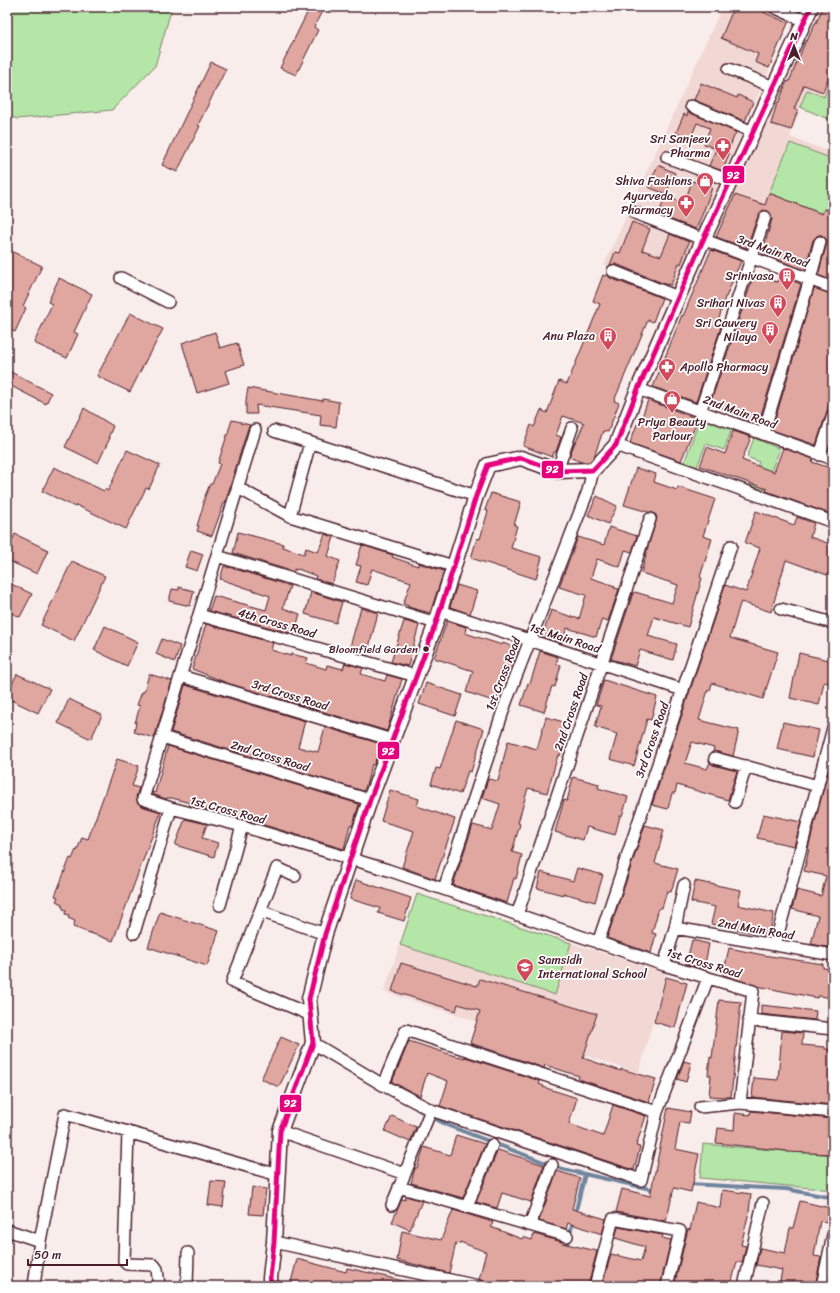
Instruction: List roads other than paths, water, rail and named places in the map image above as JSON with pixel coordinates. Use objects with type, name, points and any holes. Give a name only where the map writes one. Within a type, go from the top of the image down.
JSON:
[{"type":"street","points":[[774,7],[805,22]]},
{"type":"street","points":[[271,1286],[270,1278],[274,1242],[280,1131],[313,1043],[309,999],[326,934],[370,800],[438,617],[453,566],[488,464],[521,458],[557,471],[593,470],[616,445],[638,389],[703,240],[812,7]]},
{"type":"street","points":[[729,69],[774,87]]},
{"type":"street","points":[[691,106],[753,132]]},
{"type":"street","points":[[667,157],[730,181]]},
{"type":"street","name":"3rd Main Road","points":[[635,213],[833,288]]},
{"type":"street","points":[[700,412],[764,217]]},
{"type":"street","points":[[763,434],[820,242]]},
{"type":"street","points":[[613,271],[678,297]]},
{"type":"street","points":[[121,278],[168,302]]},
{"type":"street","name":"2nd Main Road","points":[[638,389],[833,459]]},
{"type":"street","points":[[820,455],[833,415]]},
{"type":"street","points":[[557,471],[572,428]]},
{"type":"street","points":[[162,737],[255,430]]},
{"type":"street","points":[[274,431],[476,496]]},
{"type":"street","points":[[290,516],[310,443]]},
{"type":"street","points":[[616,445],[833,522]]},
{"type":"street","name":"1st Cross Road","points":[[444,889],[506,702],[588,491],[593,470]]},
{"type":"street","points":[[238,488],[290,516],[453,566]]},
{"type":"street","name":"2nd Cross Road","points":[[517,915],[650,518]]},
{"type":"street","name":"3rd Cross Road","points":[[598,943],[731,546]]},
{"type":"street","name":"1st Main Road","points":[[217,556],[438,617],[530,640],[683,690]]},
{"type":"street","points":[[781,609],[833,623]]},
{"type":"street","name":"4th Cross Road","points":[[199,615],[416,676]]},
{"type":"street","name":"3rd Cross Road","points":[[181,676],[392,740]]},
{"type":"street","points":[[775,945],[833,728]]},
{"type":"street","name":"1st Cross Road","points":[[162,737],[143,799],[171,808],[242,826],[388,870],[664,965],[752,991],[749,1020]]},
{"type":"street","name":"2nd Cross Road","points":[[162,737],[370,800]]},
{"type":"street","points":[[715,758],[818,786]]},
{"type":"street","points":[[735,802],[746,766]]},
{"type":"street","points":[[134,933],[171,808]]},
{"type":"street","points":[[220,905],[242,826]]},
{"type":"street","points":[[296,876],[277,868],[232,982],[311,1015]]},
{"type":"street","points":[[664,965],[675,928],[684,885]]},
{"type":"street","points":[[260,911],[326,934]]},
{"type":"street","name":"2nd Main Road","points":[[675,928],[833,955]]},
{"type":"street","points":[[313,1043],[383,1085],[430,1110],[641,1180],[657,1112],[708,978]]},
{"type":"street","points":[[740,1104],[749,1020],[833,1030]]},
{"type":"street","points":[[383,1085],[406,1030],[657,1112]]},
{"type":"street","points":[[700,1107],[740,1104],[833,1112]]},
{"type":"street","points":[[392,1205],[430,1110]]},
{"type":"street","points":[[34,1286],[40,1241],[65,1114],[278,1175]]},
{"type":"street","points":[[280,1131],[405,1174]]},
{"type":"street","points":[[128,1132],[124,1261],[127,1264],[154,1265],[157,1269],[159,1286]]},
{"type":"street","points":[[467,1206],[492,1145]]},
{"type":"street","points":[[530,1225],[552,1165]]},
{"type":"street","points":[[399,1187],[567,1236]]},
{"type":"street","points":[[744,1286],[763,1203]]},
{"type":"street","points":[[594,1286],[613,1218],[680,1231],[667,1286]]},
{"type":"street","points":[[7,1230],[40,1241]]},
{"type":"street","points":[[822,1286],[833,1235]]},
{"type":"street","points":[[274,1242],[478,1286]]},
{"type":"street","points":[[187,1286],[188,1253]]},
{"type":"waterway","points":[[417,1109],[449,1126],[562,1169],[655,1190]]},
{"type":"waterway","points":[[575,1214],[585,1174]]},
{"type":"waterway","points":[[688,1184],[786,1189],[833,1198]]},
{"type":"waterway","points":[[566,1249],[573,1221]]},
{"type":"place","name":"Sri Sanjeev Pharma","points":[[723,161]]},
{"type":"place","name":"Shiva Fashions","points":[[705,196]]},
{"type":"place","name":"Ayurveda Pharmacy","points":[[686,218]]},
{"type":"place","name":"Srinivasa","points":[[787,291]]},
{"type":"place","name":"Srihari Nivas","points":[[778,318]]},
{"type":"place","name":"Sri Cauvery Nilaya","points":[[770,345]]},
{"type":"place","name":"Anu Plaza","points":[[608,351]]},
{"type":"place","name":"Apollo Pharmacy","points":[[667,382]]},
{"type":"place","name":"Priya Beauty Parlour","points":[[672,414]]},
{"type":"place","name":"Bloomfield Garden","points":[[426,649]]},
{"type":"place","name":"Samsidh International School","points":[[525,982]]}]
